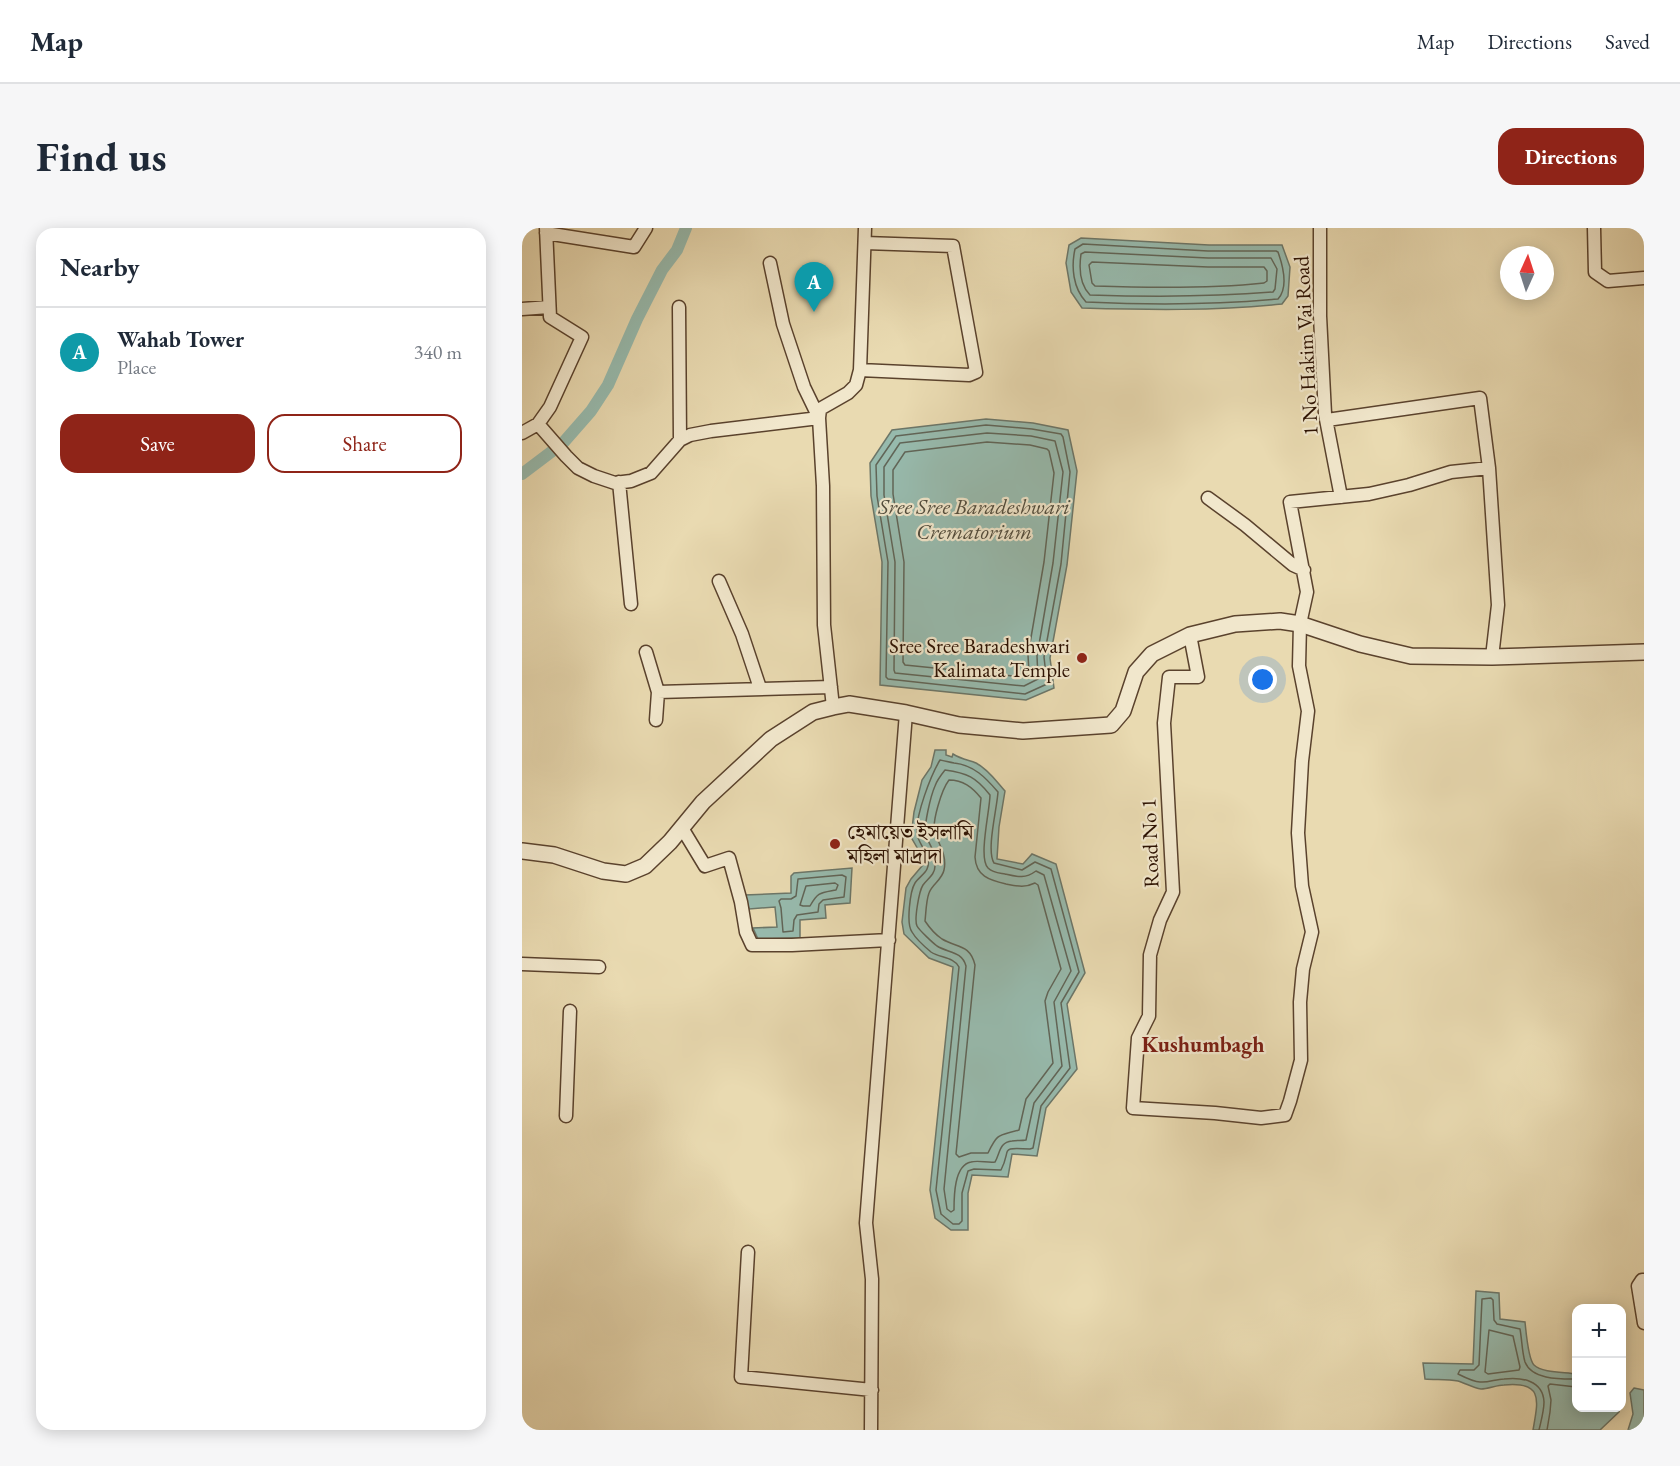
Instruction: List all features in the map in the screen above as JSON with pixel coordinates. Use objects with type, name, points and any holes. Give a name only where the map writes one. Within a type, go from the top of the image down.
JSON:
[{"type":"street","points":[[522,433],[538,424],[550,407],[582,337],[550,317],[546,230],[634,247],[646,228]]},
{"type":"street","points":[[833,707],[824,625],[823,486],[819,418],[820,409],[856,386],[860,370],[865,228]]},
{"type":"street","name":"1 No Hakim Vai Road","points":[[1320,228],[1320,316],[1327,420],[1341,498]]},
{"type":"street","points":[[1594,228],[1595,272],[1608,281],[1644,278]]},
{"type":"street","points":[[860,370],[969,375],[976,372],[952,246],[865,243]]},
{"type":"street","points":[[770,263],[783,324],[804,387],[819,418]]},
{"type":"street","points":[[522,309],[549,307]]},
{"type":"street","points":[[679,307],[680,440]]},
{"type":"street","points":[[1327,420],[1480,398],[1489,468],[1498,605],[1492,657]]},
{"type":"street","points":[[538,424],[578,468],[615,483],[631,481],[651,473],[680,440],[690,435],[819,418]]},
{"type":"street","points":[[1300,624],[1307,592],[1290,502],[1369,494],[1450,472],[1489,468]]},
{"type":"street","points":[[619,482],[631,604]]},
{"type":"street","points":[[1208,498],[1293,565],[1304,570]]},
{"type":"street","points":[[719,581],[742,634],[760,688]]},
{"type":"street","points":[[522,851],[554,855],[603,871],[626,874],[645,866],[682,828],[703,802],[771,739],[813,712],[833,707],[849,704],[906,713],[959,725],[1023,731],[1111,724],[1122,711],[1136,672],[1152,654],[1190,635],[1235,624],[1280,621],[1300,624],[1360,644],[1411,656],[1492,657],[1644,652]]},
{"type":"street","name":"Road No 1","points":[[1190,635],[1198,677],[1169,677],[1164,723],[1173,892],[1150,955],[1149,1016],[1138,1038],[1132,1108],[1261,1118],[1285,1115],[1301,1060],[1300,1002],[1303,969],[1311,932],[1302,886],[1298,832],[1302,761],[1308,711],[1299,666],[1300,624]]},
{"type":"street","points":[[646,652],[658,692],[656,720]]},
{"type":"street","points":[[658,692],[831,687]]},
{"type":"street","points":[[871,1430],[872,1279],[866,1223],[906,713]]},
{"type":"street","points":[[682,828],[705,866],[729,858],[741,902],[746,932],[752,945],[889,940]]},
{"type":"street","points":[[522,964],[598,967]]},
{"type":"street","points":[[566,1116],[570,1011]]},
{"type":"street","points":[[748,1252],[741,1377],[872,1390]]},
{"type":"street","points":[[1644,1280],[1638,1286],[1644,1323]]},
{"type":"water","points":[[1081,238],[1209,245],[1282,245],[1290,267],[1288,296],[1282,304],[1232,308],[1082,308],[1071,292],[1066,263],[1069,245]]},
{"type":"water","name":"Sree Sree Baradeshwari Crematorium","points":[[986,419],[1033,423],[1068,430],[1077,471],[1067,565],[1050,658],[1054,688],[1026,700],[880,685],[882,562],[871,496],[870,463],[892,430]]},
{"type":"water","points":[[935,750],[946,750],[946,755],[952,757],[953,754],[976,763],[988,772],[1005,791],[997,859],[1023,864],[1032,854],[1056,864],[1085,973],[1067,1004],[1077,1069],[1046,1108],[1037,1156],[1012,1154],[1008,1177],[972,1175],[968,1193],[968,1230],[951,1230],[935,1218],[930,1190],[953,967],[929,958],[904,934],[902,922],[906,888],[922,866],[919,851],[911,837],[922,780],[931,767]]},
{"type":"water","points":[[852,868],[850,903],[825,905],[826,918],[800,920],[800,938],[758,939],[753,928],[777,927],[775,907],[749,909],[745,895],[791,893],[791,876],[794,873]]},
{"type":"water","points":[[1476,1291],[1499,1293],[1500,1319],[1525,1322],[1529,1351],[1534,1365],[1548,1371],[1572,1374],[1572,1412],[1619,1412],[1600,1430],[1533,1430],[1537,1402],[1532,1390],[1526,1386],[1504,1385],[1481,1389],[1458,1381],[1425,1379],[1423,1363],[1473,1364]]},
{"type":"water","points":[[1634,1388],[1644,1390],[1644,1430],[1628,1430],[1633,1414],[1630,1393]]},
{"type":"waterway","points":[[522,474],[563,443],[591,411],[608,385],[637,319],[662,270],[677,250],[686,228]]},
{"type":"place","name":"Wahab Tower","points":[[814,312]]},
{"type":"place","name":"Sree Sree Baradeshwari Kalimata Temple","points":[[1082,658]]},
{"type":"place","name":"হেমায়েত ইসলামি মহিলা মাদ্রাদা","points":[[835,844]]},
{"type":"district","name":"Kushumbagh","points":[[1203,1044]]}]
